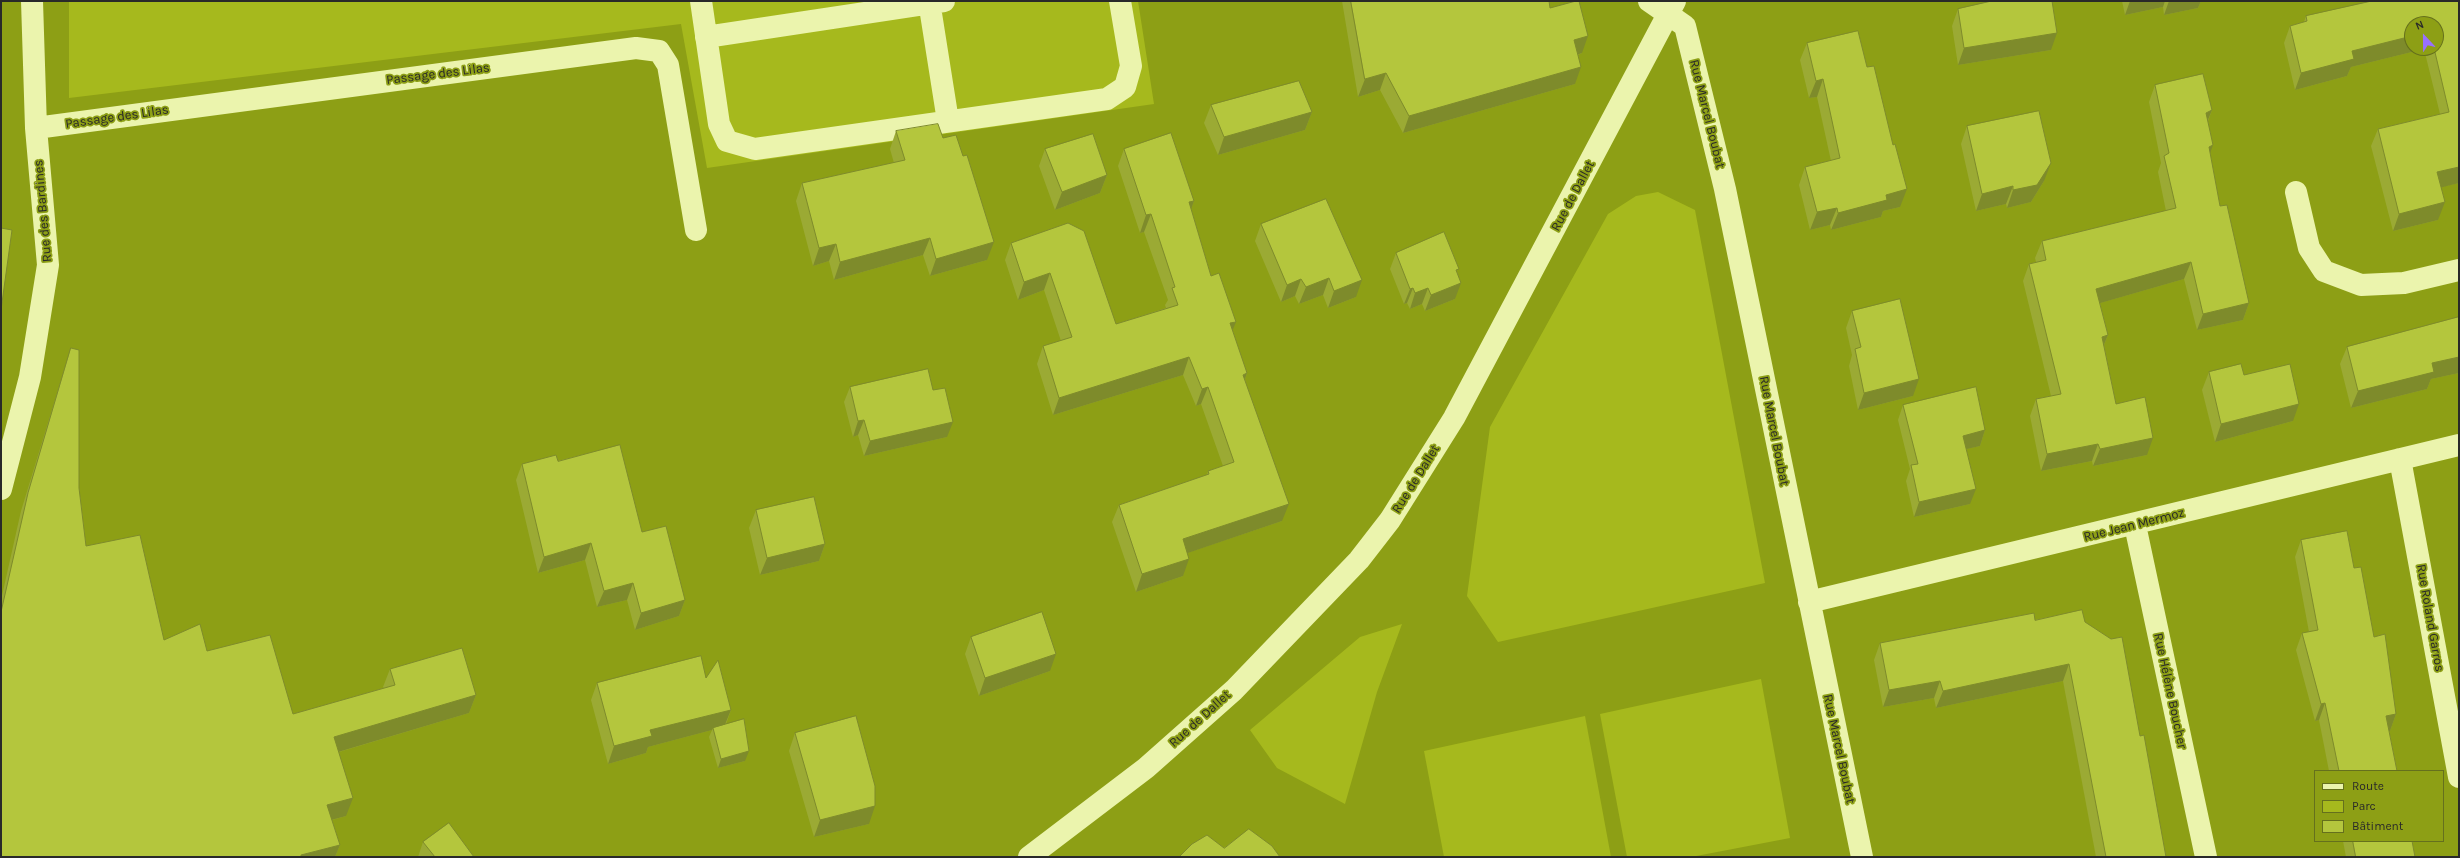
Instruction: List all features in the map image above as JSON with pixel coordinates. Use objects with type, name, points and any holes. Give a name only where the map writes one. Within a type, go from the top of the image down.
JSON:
[{"type":"street","name":"Rue des Bardines","points":[[1,489],[30,377],[48,265],[36,128],[32,1]]},
{"type":"street","points":[[701,1],[719,124],[727,141],[755,149],[1107,99],[1125,87],[1130,66],[1120,1]]},
{"type":"street","name":"Rue Marcel Boubat","points":[[1649,1],[1672,8],[1685,26],[1725,189],[1862,857]]},
{"type":"street","points":[[706,37],[934,2],[948,121]]},
{"type":"street","name":"Rue de Dallet","points":[[1029,857],[1146,768],[1234,690],[1359,560],[1390,520],[1454,418],[1672,8]]},
{"type":"street","name":"Passage des Lilas","points":[[36,128],[636,48],[659,51],[668,65],[696,230]]},
{"type":"street","points":[[2296,192],[2309,248],[2324,272],[2361,285],[2404,283],[2459,270]]},
{"type":"street","name":"Rue Jean Mermoz","points":[[1809,602],[2136,525],[2459,445]]},
{"type":"street","name":"Rue Roland Garros","points":[[2400,459],[2459,777]]},
{"type":"street","name":"Rue Hélène Boucher","points":[[2136,525],[2206,857]]},
{"type":"green space","points":[[69,1],[1138,1],[1154,104],[707,168],[681,24],[69,98]]},
{"type":"green space","points":[[1658,192],[1695,210],[1765,583],[1498,642],[1467,596],[1490,427],[1608,214],[1636,196]]},
{"type":"green space","points":[[1402,624],[1377,692],[1345,804],[1277,768],[1250,730],[1360,637]]},
{"type":"green space","points":[[1761,679],[1790,838],[1691,857],[1627,857],[1600,714]]},
{"type":"green space","points":[[1585,716],[1611,857],[1444,857],[1424,751]]},
{"type":"building","points":[[1351,1],[1549,1],[1550,8],[1579,1],[1588,36],[1574,40],[1581,67],[1409,116],[1386,73],[1365,79]]},
{"type":"building","points":[[1992,1],[2052,1],[2057,33],[1964,48],[1958,9]]},
{"type":"building","points":[[2372,1],[2459,1],[2459,167],[2437,172],[2445,202],[2399,214],[2378,129],[2449,112],[2436,56],[2444,56],[2444,16],[2404,16],[2404,38],[2352,51],[2354,59],[2301,73],[2290,26],[2307,21],[2306,16]]},
{"type":"building","points":[[1858,31],[1867,67],[1874,66],[1893,145],[1895,144],[1907,189],[1886,195],[1887,200],[1838,213],[1837,208],[1817,212],[1805,167],[1840,158],[1823,79],[1816,81],[1807,43]]},
{"type":"building","points":[[2203,74],[2212,110],[2206,113],[2213,145],[2209,147],[2220,206],[2227,205],[2249,303],[2203,314],[2191,262],[2096,289],[2108,335],[2102,337],[2116,404],[2145,397],[2153,438],[2100,449],[2098,444],[2047,454],[2036,399],[2061,394],[2029,264],[2046,260],[2042,241],[2176,208],[2164,156],[2169,153],[2155,85]]},
{"type":"building","points":[[1299,81],[1312,112],[1224,137],[1211,105]]},
{"type":"building","points":[[2039,111],[2051,163],[2037,185],[2013,190],[2013,186],[1982,194],[1967,126]]},
{"type":"building","points":[[938,124],[943,138],[956,135],[963,156],[967,155],[994,242],[936,259],[930,238],[840,262],[836,244],[819,248],[802,183],[905,160],[896,131]]},
{"type":"building","points":[[1171,133],[1194,201],[1189,202],[1211,276],[1219,273],[1236,322],[1230,323],[1247,373],[1243,375],[1289,504],[1183,539],[1189,559],[1142,574],[1119,505],[1209,474],[1208,471],[1234,462],[1208,387],[1202,389],[1189,357],[1059,398],[1043,346],[1072,337],[1050,273],[1024,282],[1011,243],[1068,223],[1084,231],[1116,324],[1178,305],[1172,288],[1175,287],[1151,214],[1146,215],[1124,149]]},
{"type":"building","points":[[1093,134],[1107,175],[1062,192],[1045,149]]},
{"type":"building","points":[[1326,199],[1362,280],[1334,291],[1329,278],[1306,287],[1301,279],[1287,285],[1261,224]]},
{"type":"building","points":[[1,228],[12,230],[1,310]]},
{"type":"building","points":[[1444,232],[1459,269],[1456,270],[1461,283],[1431,295],[1428,288],[1415,293],[1413,288],[1410,289],[1396,253]]},
{"type":"building","points":[[1900,299],[1919,379],[1864,393],[1855,349],[1861,347],[1852,311]]},
{"type":"building","points":[[2459,317],[2459,357],[2432,363],[2434,372],[2358,391],[2347,347]]},
{"type":"building","points":[[71,348],[79,350],[79,488],[86,546],[140,535],[164,640],[200,624],[207,651],[270,635],[293,714],[395,685],[390,669],[462,648],[476,695],[334,737],[353,798],[327,805],[340,845],[301,855],[301,857],[1,857],[1,612],[28,493]]},
{"type":"building","points":[[2241,364],[2244,375],[2290,364],[2299,404],[2221,424],[2209,372]]},
{"type":"building","points":[[928,369],[933,390],[945,388],[953,422],[870,441],[864,420],[858,421],[850,387]]},
{"type":"building","points":[[1976,387],[1985,430],[1963,436],[1976,489],[1919,502],[1911,465],[1918,464],[1903,405]]},
{"type":"building","points":[[620,445],[642,532],[666,526],[685,600],[641,613],[633,583],[604,591],[591,543],[544,557],[522,464],[556,455],[558,461]]},
{"type":"building","points":[[814,497],[825,544],[767,558],[756,510]]},
{"type":"building","points":[[2347,531],[2354,568],[2361,567],[2374,637],[2385,634],[2396,714],[2386,716],[2397,770],[2339,770],[2325,703],[2321,704],[2302,633],[2318,630],[2301,540]]},
{"type":"building","points":[[2082,610],[2085,622],[2111,639],[2122,637],[2140,736],[2144,735],[2166,857],[2106,857],[2069,664],[1943,691],[1940,681],[1889,690],[1880,643],[2034,613],[2035,620]]},
{"type":"building","points":[[1042,612],[1056,654],[985,678],[971,637]]},
{"type":"building","points":[[701,656],[706,678],[718,660],[731,710],[650,730],[652,736],[614,746],[597,683]]},
{"type":"building","points":[[856,716],[875,786],[875,806],[820,820],[795,733]]},
{"type":"building","points":[[744,719],[749,751],[721,759],[713,728]]},
{"type":"building","points":[[449,823],[474,857],[435,857],[423,842]]},
{"type":"building","points":[[1249,829],[1272,846],[1280,857],[1179,857],[1192,844],[1207,835],[1224,848]]},
{"type":"building","points":[[2353,842],[2412,842],[2415,857],[2356,857]]}]
